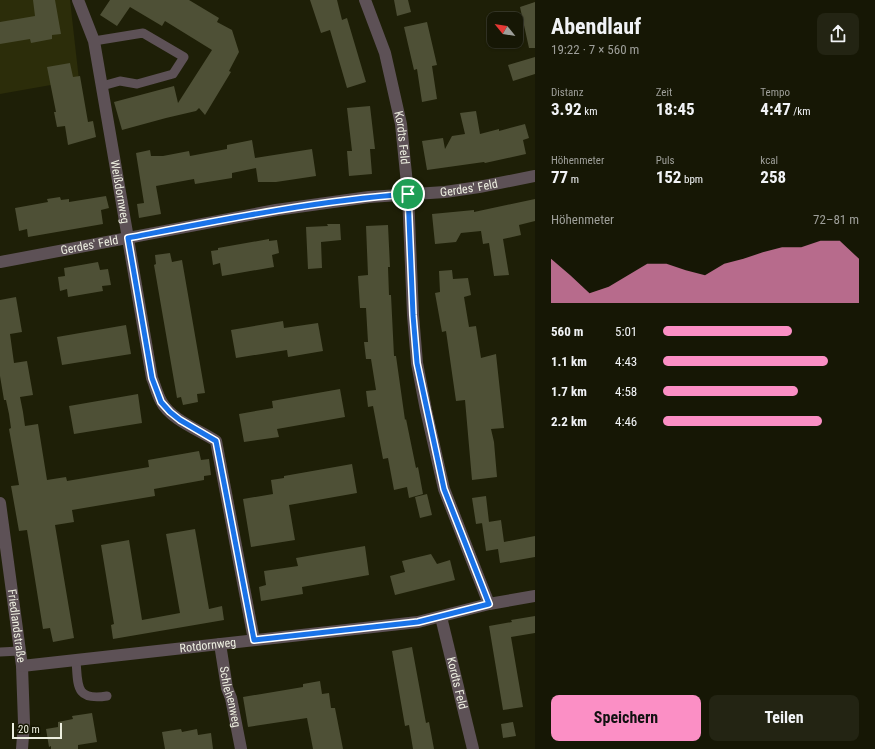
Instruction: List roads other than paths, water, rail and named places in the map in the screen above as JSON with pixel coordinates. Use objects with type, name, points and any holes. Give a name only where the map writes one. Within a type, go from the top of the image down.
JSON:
[{"type":"street","name":"Weißdornweg","points":[[78,0],[94,41],[152,378],[161,402],[170,412],[180,420],[216,441],[254,640]]},
{"type":"street","name":"Kordts Feld","points":[[365,0],[385,53],[401,124],[408,194],[413,315],[417,363],[444,489],[489,604]]},
{"type":"street","name":"Gerdes' Feld","points":[[0,262],[276,210],[369,197],[445,192],[479,188],[535,176]]},
{"type":"street","name":"Friedlandstraße","points":[[0,503],[22,666],[24,723],[22,749]]},
{"type":"street","name":"Rotdornweg","points":[[22,666],[418,622],[489,604],[535,596]]},
{"type":"street","name":"Kordts Feld","points":[[441,617],[473,749]]},
{"type":"street","name":"Schlehenweg","points":[[220,644],[241,749]]},
{"type":"lane","points":[[94,41],[144,33],[184,57],[173,74],[137,84],[120,81],[102,86]]},
{"type":"lane","points":[[0,652],[20,651]]},
{"type":"lane","points":[[76,660],[78,685],[81,692],[87,696],[95,698],[107,696]]}]
